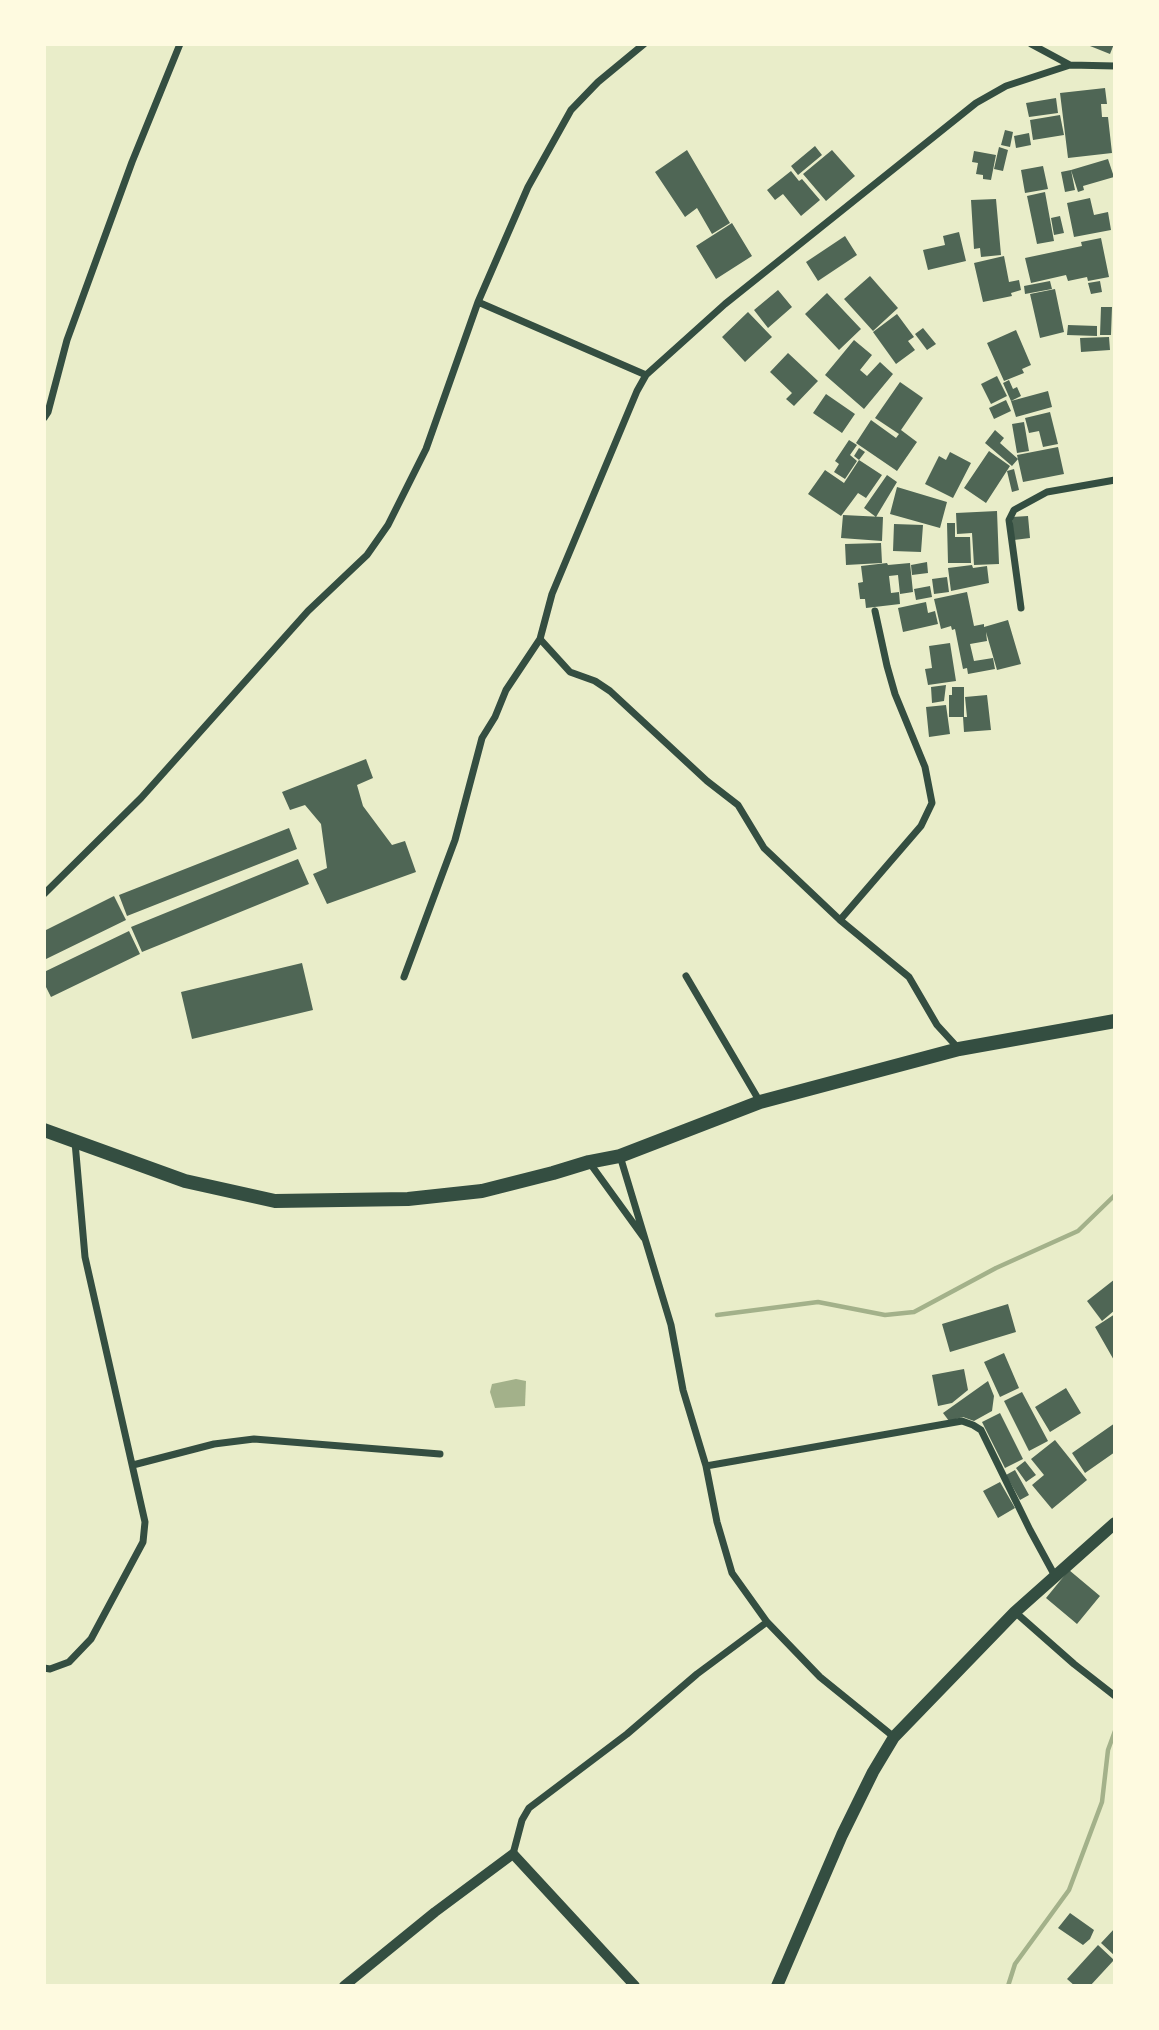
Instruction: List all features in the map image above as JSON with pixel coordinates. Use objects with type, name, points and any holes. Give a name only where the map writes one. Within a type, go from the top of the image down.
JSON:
[{"type":"highway","points":[[44,1130],[185,1181],[275,1201],[408,1199],[482,1191],[620,1156],[760,1102],[960,1049],[1115,1021]]},
{"type":"main road","points":[[777,1986],[842,1835],[873,1772],[894,1737],[1015,1612],[1115,1523]]},
{"type":"street","points":[[44,418],[48,412],[67,340],[127,175],[180,44]]},
{"type":"street","points":[[44,894],[141,798],[309,611],[367,555],[397,508],[426,449],[478,302],[528,187],[571,110],[598,82],[644,44]]},
{"type":"street","points":[[1031,44],[1070,65]]},
{"type":"street","points":[[404,977],[454,840],[482,738],[506,691],[540,639],[552,594],[646,375],[725,304],[976,103],[1006,86],[1070,65],[1115,66]]},
{"type":"street","points":[[478,302],[646,375]]},
{"type":"street","points":[[1021,608],[1009,520],[1014,510],[1047,492],[1115,480]]},
{"type":"street","points":[[840,920],[921,826],[932,803],[925,767],[895,694],[875,611]]},
{"type":"street","points":[[540,639],[570,672],[595,681],[610,691],[707,781],[738,805],[764,848],[840,920],[909,977],[937,1024],[960,1049]]},
{"type":"street","points":[[687,976],[760,1102]]},
{"type":"street","points":[[44,1668],[50,1669],[69,1662],[91,1639],[143,1542],[145,1522],[85,1257],[75,1142]]},
{"type":"street","points":[[620,1156],[671,1325],[683,1390],[706,1466],[717,1522],[732,1573],[767,1622],[820,1677],[894,1737]]},
{"type":"street","points":[[589,1162],[647,1242]]},
{"type":"street","points":[[706,1466],[962,1421],[981,1430],[1055,1576]]},
{"type":"street","points":[[133,1465],[215,1444],[254,1440],[440,1454]]},
{"type":"street","points":[[1015,1612],[1115,1696]]},
{"type":"street","points":[[344,1986],[435,1912],[513,1854],[522,1820],[529,1808],[619,1740],[697,1674],[767,1622]]},
{"type":"street","points":[[513,1854],[635,1986]]},
{"type":"shaded area","points":[[516,1379],[526,1381],[525,1406],[495,1408],[490,1392],[492,1384]]},
{"type":"building","points":[[1085,44],[1114,44],[1110,54]]},
{"type":"building","points":[[1105,88],[1107,104],[1101,104],[1102,117],[1108,117],[1112,153],[1068,158],[1060,93]]},
{"type":"building","points":[[1056,98],[1058,113],[1029,117],[1026,103]]},
{"type":"building","points":[[1060,115],[1064,135],[1033,140],[1030,120]]},
{"type":"building","points":[[1005,130],[1013,132],[1010,147],[1001,145]]},
{"type":"building","points":[[1029,133],[1031,145],[1016,148],[1014,136]]},
{"type":"building","points":[[815,146],[822,155],[798,175],[791,166]]},
{"type":"building","points":[[999,147],[1008,150],[1003,171],[994,169]]},
{"type":"building","points":[[687,150],[730,223],[712,234],[697,208],[685,217],[655,172]]},
{"type":"building","points":[[832,150],[855,176],[826,201],[803,174]]},
{"type":"building","points":[[974,151],[996,155],[991,180],[976,174],[978,163],[972,162]]},
{"type":"building","points":[[1108,159],[1114,177],[1083,186],[1084,190],[1078,192],[1071,170]]},
{"type":"building","points":[[1043,166],[1048,189],[1025,193],[1021,170]]},
{"type":"building","points":[[1071,170],[1075,190],[1065,192],[1061,172]]},
{"type":"building","points":[[791,171],[799,181],[802,179],[820,200],[801,216],[783,194],[775,200],[767,190]]},
{"type":"building","points":[[1045,192],[1054,241],[1037,244],[1027,196]]},
{"type":"building","points":[[1090,198],[1094,215],[1108,212],[1111,230],[1074,237],[1067,203]]},
{"type":"building","points":[[996,199],[1001,255],[981,257],[980,248],[974,249],[971,200]]},
{"type":"building","points":[[1060,216],[1064,233],[1054,235],[1051,218]]},
{"type":"building","points":[[732,223],[752,256],[716,279],[696,246]]},
{"type":"building","points":[[959,232],[966,261],[928,270],[923,250],[945,245],[943,236]]},
{"type":"building","points":[[845,236],[857,255],[818,281],[806,262]]},
{"type":"building","points":[[1101,238],[1109,277],[1088,281],[1087,277],[1068,281],[1066,275],[1031,283],[1025,258],[1082,246],[1081,242]]},
{"type":"building","points":[[1004,256],[1009,282],[1019,280],[1021,290],[1011,293],[1012,296],[983,302],[974,263]]},
{"type":"building","points":[[870,276],[898,308],[873,331],[844,299]]},
{"type":"building","points":[[1050,281],[1052,289],[1025,294],[1024,286]]},
{"type":"building","points":[[1100,281],[1102,292],[1091,294],[1088,283]]},
{"type":"building","points":[[1055,289],[1064,332],[1040,338],[1030,294]]},
{"type":"building","points":[[778,290],[792,307],[768,328],[754,310]]},
{"type":"building","points":[[827,293],[861,329],[839,350],[805,314]]},
{"type":"building","points":[[1101,307],[1112,307],[1111,335],[1100,335]]},
{"type":"building","points":[[748,312],[772,337],[745,362],[722,337]]},
{"type":"building","points":[[897,314],[914,337],[908,341],[915,350],[896,364],[873,332]]},
{"type":"building","points":[[1068,325],[1097,326],[1097,336],[1067,335]]},
{"type":"building","points":[[923,328],[936,344],[927,350],[915,334]]},
{"type":"building","points":[[1016,330],[1031,365],[1022,369],[1024,373],[1004,381],[987,343]]},
{"type":"building","points":[[1109,337],[1110,350],[1081,352],[1080,338]]},
{"type":"building","points":[[854,340],[872,355],[860,370],[867,376],[880,362],[893,374],[864,409],[825,375]]},
{"type":"building","points":[[788,353],[818,381],[794,406],[786,399],[792,393],[770,372]]},
{"type":"building","points":[[997,376],[1007,396],[991,404],[981,384]]},
{"type":"building","points":[[1009,380],[1013,389],[1017,387],[1021,396],[1011,401],[1003,383]]},
{"type":"building","points":[[900,382],[923,398],[901,430],[917,442],[897,471],[856,443],[871,420],[896,438],[899,434],[875,418]]},
{"type":"building","points":[[1048,391],[1052,407],[1016,417],[1011,401]]},
{"type":"building","points":[[826,394],[855,414],[842,433],[813,413]]},
{"type":"building","points":[[1006,400],[1011,411],[994,419],[989,408]]},
{"type":"building","points":[[1050,412],[1058,444],[1043,447],[1039,431],[1029,433],[1025,418]]},
{"type":"building","points":[[1024,422],[1029,451],[1017,453],[1012,424]]},
{"type":"building","points":[[995,430],[1004,438],[1000,443],[1018,459],[1012,466],[985,443]]},
{"type":"building","points":[[849,440],[857,445],[850,455],[857,461],[845,479],[834,472],[839,464],[835,461]]},
{"type":"building","points":[[1058,447],[1064,474],[1023,482],[1017,455]]},
{"type":"building","points":[[859,448],[865,452],[859,460],[854,456]]},
{"type":"building","points":[[989,451],[1010,466],[986,503],[964,488]]},
{"type":"building","points":[[950,452],[971,463],[953,498],[925,484],[939,456],[946,460]]},
{"type":"building","points":[[859,460],[882,475],[866,498],[858,493],[841,516],[808,494],[825,470],[844,483]]},
{"type":"building","points":[[1014,469],[1019,490],[1012,492],[1007,471]]},
{"type":"building","points":[[887,475],[897,482],[876,517],[864,508]]},
{"type":"building","points":[[897,487],[947,502],[940,528],[890,514]]},
{"type":"building","points":[[997,511],[999,564],[974,565],[972,533],[957,534],[956,513]]},
{"type":"building","points":[[843,515],[883,517],[882,541],[841,538]]},
{"type":"building","points":[[1028,516],[1030,538],[1014,540],[1012,517]]},
{"type":"building","points":[[947,523],[955,523],[955,537],[970,537],[971,563],[948,563]]},
{"type":"building","points":[[894,524],[923,525],[921,552],[893,551]]},
{"type":"building","points":[[881,543],[882,563],[846,565],[845,544]]},
{"type":"building","points":[[927,562],[928,573],[912,575],[911,565]]},
{"type":"building","points":[[910,563],[913,592],[900,594],[898,575],[889,576],[891,593],[899,592],[900,604],[866,608],[865,599],[860,599],[858,583],[863,582],[861,566]]},
{"type":"building","points":[[972,565],[973,568],[987,566],[989,583],[951,591],[948,568]]},
{"type":"building","points":[[947,577],[949,592],[934,594],[932,579]]},
{"type":"building","points":[[930,586],[932,597],[916,600],[914,589]]},
{"type":"building","points":[[967,592],[974,626],[984,624],[984,627],[1008,620],[1021,664],[997,670],[986,632],[987,641],[970,644],[974,661],[993,658],[995,669],[968,674],[967,668],[963,669],[955,629],[952,630],[951,626],[941,629],[934,599]]},
{"type":"building","points":[[926,602],[928,613],[935,611],[938,624],[903,632],[898,608]]},
{"type":"building","points":[[950,643],[956,681],[928,685],[925,669],[932,668],[929,646]]},
{"type":"building","points":[[946,685],[944,701],[932,703],[931,687]]},
{"type":"building","points":[[952,687],[964,687],[964,717],[949,717],[949,695],[952,695]]},
{"type":"building","points":[[987,695],[991,730],[964,732],[963,717],[967,717],[965,697]]},
{"type":"building","points":[[946,705],[950,734],[929,737],[926,707]]},
{"type":"building","points":[[366,759],[373,778],[357,785],[363,806],[392,845],[405,841],[416,872],[327,904],[313,874],[327,868],[321,824],[305,805],[290,810],[282,792]]},
{"type":"building","points":[[289,828],[297,849],[127,916],[119,895]]},
{"type":"building","points":[[298,859],[309,884],[142,952],[131,927]]},
{"type":"building","points":[[114,896],[126,920],[44,960],[44,931]]},
{"type":"building","points":[[129,931],[140,954],[51,997],[44,983],[44,972]]},
{"type":"building","points":[[302,963],[313,1010],[192,1039],[181,992]]},
{"type":"building","points":[[1115,1279],[1115,1310],[1102,1321],[1087,1301]]},
{"type":"building","points":[[1008,1304],[1016,1332],[950,1352],[942,1324]]},
{"type":"building","points":[[1115,1314],[1115,1362],[1095,1327]]},
{"type":"building","points":[[1004,1353],[1019,1388],[1000,1397],[984,1362]]},
{"type":"building","points":[[964,1369],[968,1390],[952,1403],[938,1406],[932,1375]]},
{"type":"building","points":[[988,1381],[994,1396],[992,1411],[974,1421],[963,1417],[949,1421],[943,1413]]},
{"type":"building","points":[[1066,1388],[1081,1413],[1050,1432],[1035,1407]]},
{"type":"building","points":[[1022,1392],[1048,1441],[1029,1451],[1004,1401]]},
{"type":"building","points":[[1000,1413],[1023,1459],[1005,1468],[982,1422]]},
{"type":"building","points":[[1115,1423],[1115,1452],[1085,1473],[1072,1453]]},
{"type":"building","points":[[1055,1440],[1087,1480],[1052,1509],[1032,1485],[1044,1475],[1031,1459]]},
{"type":"building","points":[[1025,1461],[1036,1475],[1026,1482],[1016,1468]]},
{"type":"building","points":[[1015,1470],[1029,1495],[1020,1500],[1006,1475]]},
{"type":"building","points":[[1000,1482],[1015,1508],[998,1518],[983,1491]]},
{"type":"building","points":[[1069,1570],[1100,1596],[1077,1624],[1046,1598]]},
{"type":"building","points":[[1070,1913],[1094,1930],[1083,1945],[1058,1928]]},
{"type":"building","points":[[1115,1928],[1115,1956],[1101,1943]]},
{"type":"building","points":[[1098,1945],[1114,1960],[1090,1986],[1075,1986],[1067,1979]]},
{"type":"waterway","points":[[717,1315],[818,1302],[885,1315],[914,1312],[996,1268],[1078,1231],[1115,1195]]},
{"type":"waterway","points":[[1008,1986],[1015,1964],[1069,1890],[1102,1802],[1108,1750],[1115,1731]]}]
